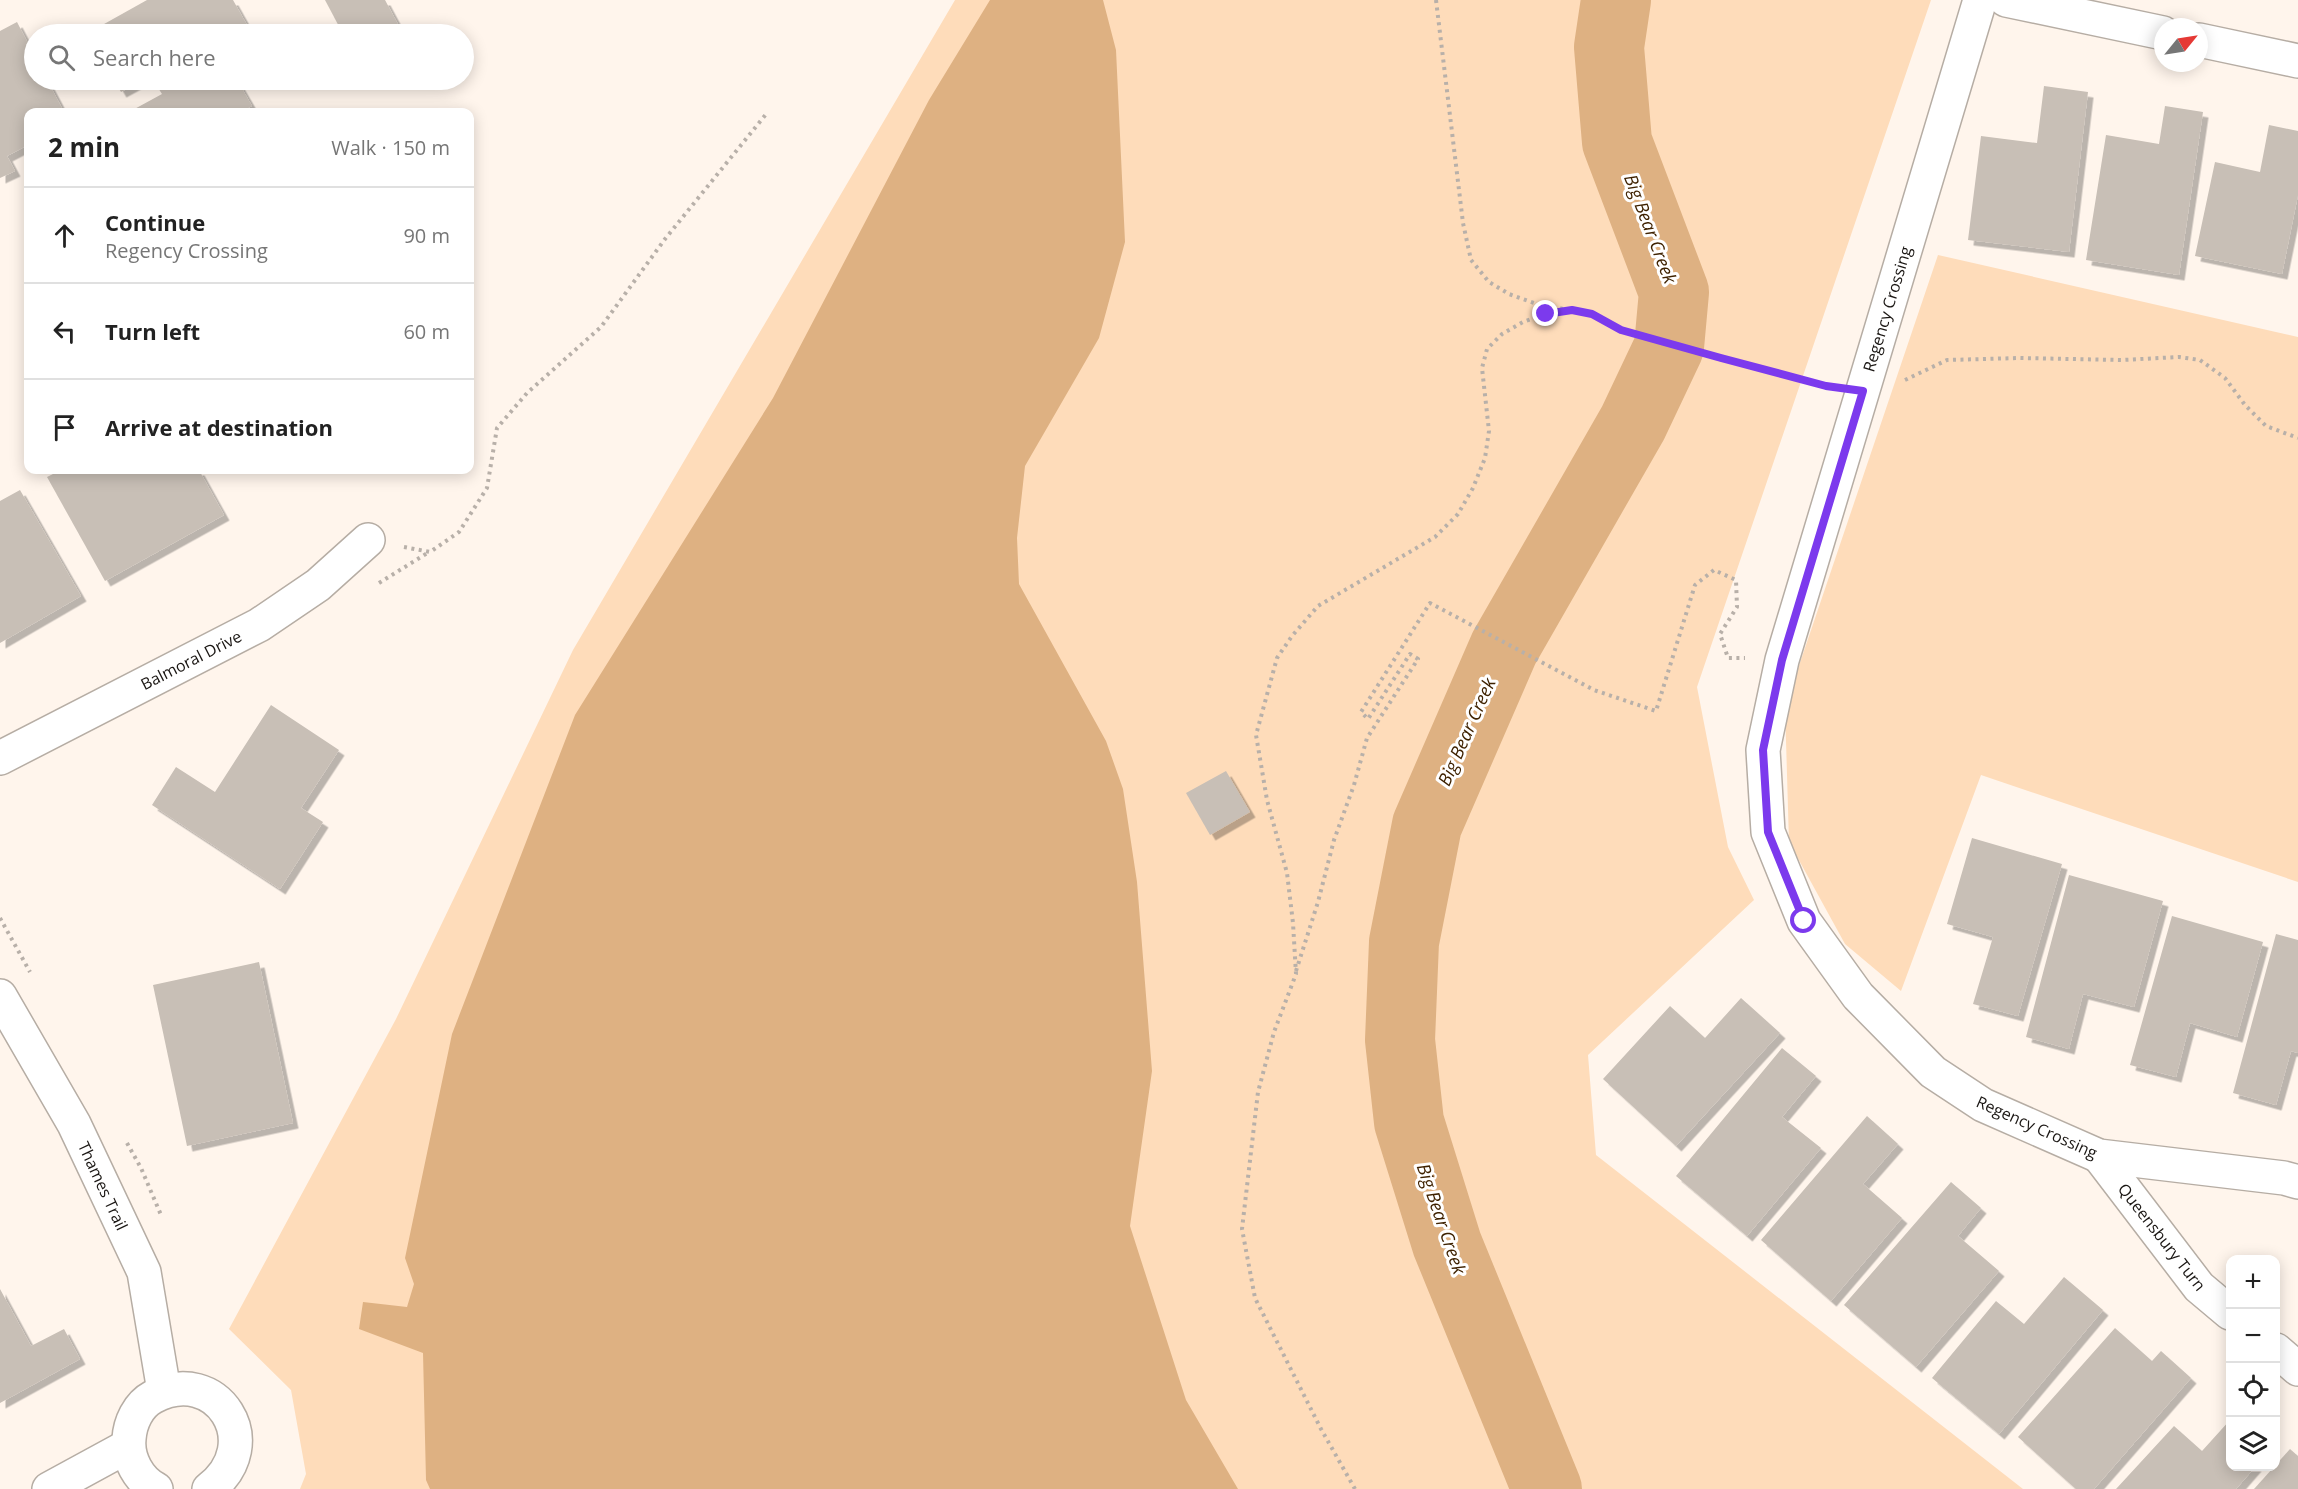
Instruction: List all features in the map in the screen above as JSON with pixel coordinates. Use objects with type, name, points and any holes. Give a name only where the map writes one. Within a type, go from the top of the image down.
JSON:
[{"type":"street","name":"Regency Crossing","points":[[1980,0],[1782,660],[1763,750],[1768,832],[1804,921],[1857,996],[1933,1072],[1983,1105],[2099,1156],[2284,1178],[2298,1182]]},
{"type":"street","points":[[2006,0],[2154,31]]},
{"type":"street","points":[[2208,42],[2298,61]]},
{"type":"street","name":"Balmoral Drive","points":[[0,758],[259,625],[318,585],[368,540]]},
{"type":"street","name":"Thames Trail","points":[[0,996],[74,1124],[144,1272],[164,1391]]},
{"type":"street","name":"Queensbury Turn","points":[[2099,1156],[2199,1287],[2226,1310]]},
{"type":"street","points":[[2280,1353],[2298,1369]]},
{"type":"street","points":[[148,1488],[134,1467],[128,1446],[130,1429],[137,1412],[148,1400],[164,1391],[182,1388],[200,1391],[215,1400],[227,1413],[235,1430],[236,1447],[232,1465],[209,1489]]},
{"type":"street","points":[[49,1489],[128,1446]]},
{"type":"path","points":[[1436,0],[1463,223],[1471,260],[1489,282],[1509,294],[1537,304],[1592,314],[1621,330],[1721,358],[1826,386],[1863,391],[1894,385],[1947,360],[2020,358],[2122,360],[2179,357],[2200,360],[2225,378],[2245,405],[2266,426],[2298,438]]},
{"type":"path","points":[[368,540],[430,552],[459,532],[487,488],[497,428],[527,393],[601,327],[665,239],[767,113]]},
{"type":"path","points":[[1296,974],[1287,873],[1267,800],[1256,735],[1277,658],[1292,636],[1318,606],[1436,537],[1458,514],[1473,488],[1485,458],[1489,431],[1482,368],[1487,349],[1502,334],[1523,322],[1546,314],[1572,310]]},
{"type":"path","points":[[1355,1489],[1321,1429],[1255,1298],[1242,1229],[1258,1092],[1274,1032],[1296,974],[1334,840],[1354,785],[1367,738],[1418,659],[1410,654],[1368,719],[1360,712],[1430,603],[1594,690],[1656,711],[1695,585],[1714,570],[1736,580],[1737,607],[1720,634],[1728,658],[1782,660]]},
{"type":"shaded area","points":[[955,0],[1931,0],[1697,687],[1728,847],[1754,900],[1588,1055],[1596,1155],[2023,1489],[300,1489],[306,1474],[291,1390],[229,1329],[396,1019],[573,650]]},
{"type":"shaded area","points":[[990,0],[1103,0],[1116,50],[1125,242],[1099,338],[1025,466],[1017,538],[1019,584],[1106,741],[1123,789],[1137,882],[1152,1071],[1130,1226],[1186,1400],[1238,1489],[430,1489],[426,1480],[423,1353],[359,1329],[363,1302],[407,1307],[414,1284],[405,1258],[452,1034],[575,715],[773,398],[929,100]]},
{"type":"shaded area","points":[[1938,255],[2298,337],[2298,882],[1981,775],[1901,991],[1845,944],[1789,842],[1785,707]]},
{"type":"building","points":[[147,0],[233,0],[246,24],[104,24]]},
{"type":"building","points":[[325,0],[385,0],[398,24],[338,24]]},
{"type":"building","points":[[17,22],[24,36],[24,90],[52,90],[62,108],[24,108],[24,147],[7,156],[15,171],[0,178],[0,31]]},
{"type":"building","points":[[2044,86],[2088,92],[2069,252],[1968,240],[1981,136],[2037,143]]},
{"type":"building","points":[[159,90],[243,90],[252,106],[248,108],[136,108],[162,94]]},
{"type":"building","points":[[2165,106],[2203,112],[2179,275],[2086,260],[2106,135],[2159,144]]},
{"type":"building","points":[[2269,125],[2298,131],[2298,195],[2282,274],[2195,256],[2215,162],[2260,172]]},
{"type":"building","points":[[53,474],[201,474],[224,515],[105,581],[47,477]]},
{"type":"building","points":[[20,490],[81,596],[0,643],[0,501]]},
{"type":"building","points":[[271,705],[339,750],[301,808],[323,822],[280,889],[152,805],[176,767],[215,792]]},
{"type":"building","points":[[1226,771],[1250,812],[1210,835],[1186,793]]},
{"type":"building","points":[[1972,838],[2062,864],[2018,1016],[1973,1004],[1993,937],[1947,924]]},
{"type":"building","points":[[2069,875],[2163,901],[2134,1007],[2083,994],[2069,1049],[2026,1037]]},
{"type":"building","points":[[2172,916],[2263,942],[2237,1037],[2190,1023],[2176,1077],[2130,1065]]},
{"type":"building","points":[[2276,934],[2298,940],[2298,1053],[2291,1051],[2276,1105],[2233,1093]]},
{"type":"building","points":[[259,962],[293,1123],[187,1146],[153,985]]},
{"type":"building","points":[[1741,998],[1780,1033],[1676,1146],[1603,1079],[1670,1006],[1705,1038]]},
{"type":"building","points":[[1782,1048],[1816,1076],[1782,1117],[1821,1148],[1747,1236],[1676,1176]]},
{"type":"building","points":[[1867,1116],[1898,1144],[1863,1184],[1902,1218],[1831,1301],[1761,1240]]},
{"type":"building","points":[[1951,1182],[1981,1208],[1958,1236],[1999,1271],[1916,1367],[1844,1305]]},
{"type":"building","points":[[2064,1277],[2103,1310],[1999,1434],[1932,1378],[1996,1301],[2024,1324]]},
{"type":"building","points":[[0,1289],[31,1346],[64,1329],[80,1359],[0,1403]]},
{"type":"building","points":[[2115,1328],[2152,1361],[2161,1351],[2191,1378],[2094,1489],[2076,1489],[2018,1437]]},
{"type":"building","points":[[2226,1424],[2226,1471],[2252,1471],[2236,1489],[2116,1489],[2174,1426],[2202,1451]]},
{"type":"building","points":[[2290,1449],[2298,1456],[2298,1489],[2254,1489],[2270,1471],[2280,1471],[2280,1460]]},
{"type":"waterway","name":"Big Bear Creek","points":[[1547,1489],[1447,1244],[1409,1122],[1400,1040],[1404,942],[1427,825],[1504,648],[1633,423],[1669,347],[1674,292],[1617,142],[1609,47],[1616,0]]},
{"type":"route","points":[[1546,314],[1572,310],[1592,314],[1621,330],[1826,386],[1863,391],[1782,660],[1763,750],[1768,832],[1804,921]]}]
